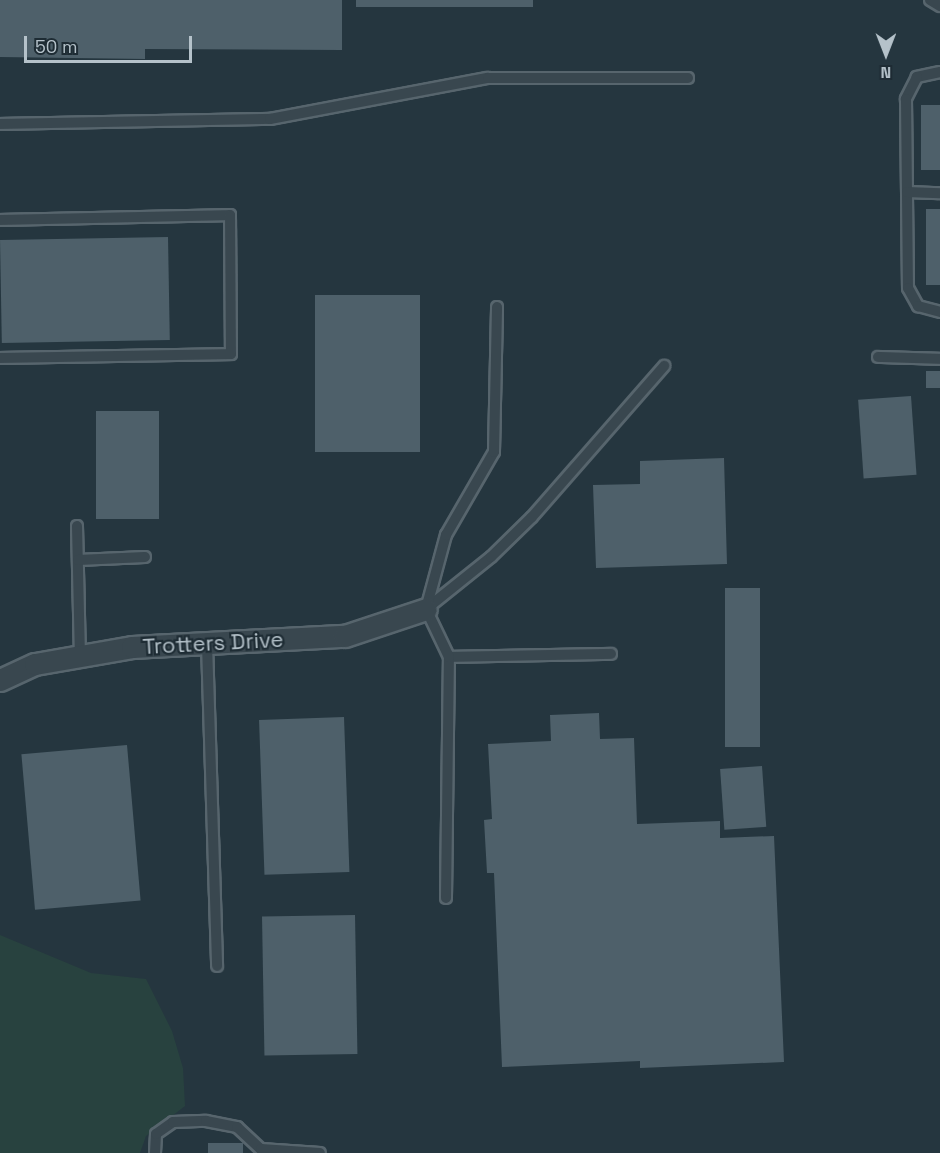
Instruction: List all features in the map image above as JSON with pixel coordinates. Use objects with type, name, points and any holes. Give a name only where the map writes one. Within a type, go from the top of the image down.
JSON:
[{"type":"street","name":"Trotters Drive","points":[[0,680],[34,664],[132,647],[345,636],[426,609]]},
{"type":"lane","points":[[930,0],[940,6]]},
{"type":"lane","points":[[940,72],[917,77],[906,99],[908,288],[918,306],[940,312]]},
{"type":"lane","points":[[0,124],[270,119],[488,78],[688,78]]},
{"type":"lane","points":[[907,192],[940,193]]},
{"type":"lane","points":[[0,220],[230,215],[231,354],[0,358]]},
{"type":"lane","points":[[446,898],[449,657],[426,609],[446,535],[494,452],[496,307]]},
{"type":"lane","points":[[878,357],[940,359]]},
{"type":"lane","points":[[426,609],[491,557],[532,517],[664,366]]},
{"type":"lane","points":[[77,526],[80,656]]},
{"type":"lane","points":[[78,560],[145,556]]},
{"type":"lane","points":[[207,644],[217,966]]},
{"type":"lane","points":[[449,657],[610,654]]},
{"type":"lane","points":[[155,1153],[156,1134],[173,1122],[206,1121],[237,1127],[261,1149],[320,1153]]},
{"type":"green space","points":[[0,935],[91,973],[146,979],[172,1031],[183,1068],[185,1106],[146,1136],[140,1153],[0,1153]]},
{"type":"building","points":[[0,0],[342,0],[342,50],[145,49],[145,59],[0,57]]},
{"type":"building","points":[[356,0],[533,0],[533,7],[356,7]]},
{"type":"building","points":[[921,105],[940,105],[940,170],[921,170]]},
{"type":"building","points":[[926,209],[940,209],[940,285],[926,285]]},
{"type":"building","points":[[168,237],[170,340],[2,343],[0,240]]},
{"type":"building","points":[[315,295],[420,295],[420,452],[315,452]]},
{"type":"building","points":[[926,371],[940,371],[940,388],[926,388]]},
{"type":"building","points":[[911,396],[917,475],[864,479],[858,400]]},
{"type":"building","points":[[96,411],[159,411],[159,519],[96,519]]},
{"type":"building","points":[[724,458],[727,564],[596,568],[593,485],[640,484],[640,461]]},
{"type":"building","points":[[725,588],[760,588],[760,747],[725,747]]},
{"type":"building","points":[[599,713],[600,739],[634,738],[637,824],[720,821],[720,838],[774,836],[784,1062],[640,1068],[640,1061],[502,1067],[494,873],[487,873],[484,820],[492,819],[488,744],[551,741],[550,715]]},
{"type":"building","points":[[344,717],[349,872],[264,875],[259,720]]},
{"type":"building","points":[[127,745],[141,900],[35,910],[21,754]]},
{"type":"building","points":[[762,766],[766,827],[724,830],[720,769]]},
{"type":"building","points":[[355,915],[357,1054],[264,1056],[262,917]]},
{"type":"building","points":[[208,1143],[243,1143],[243,1153],[208,1153]]}]
